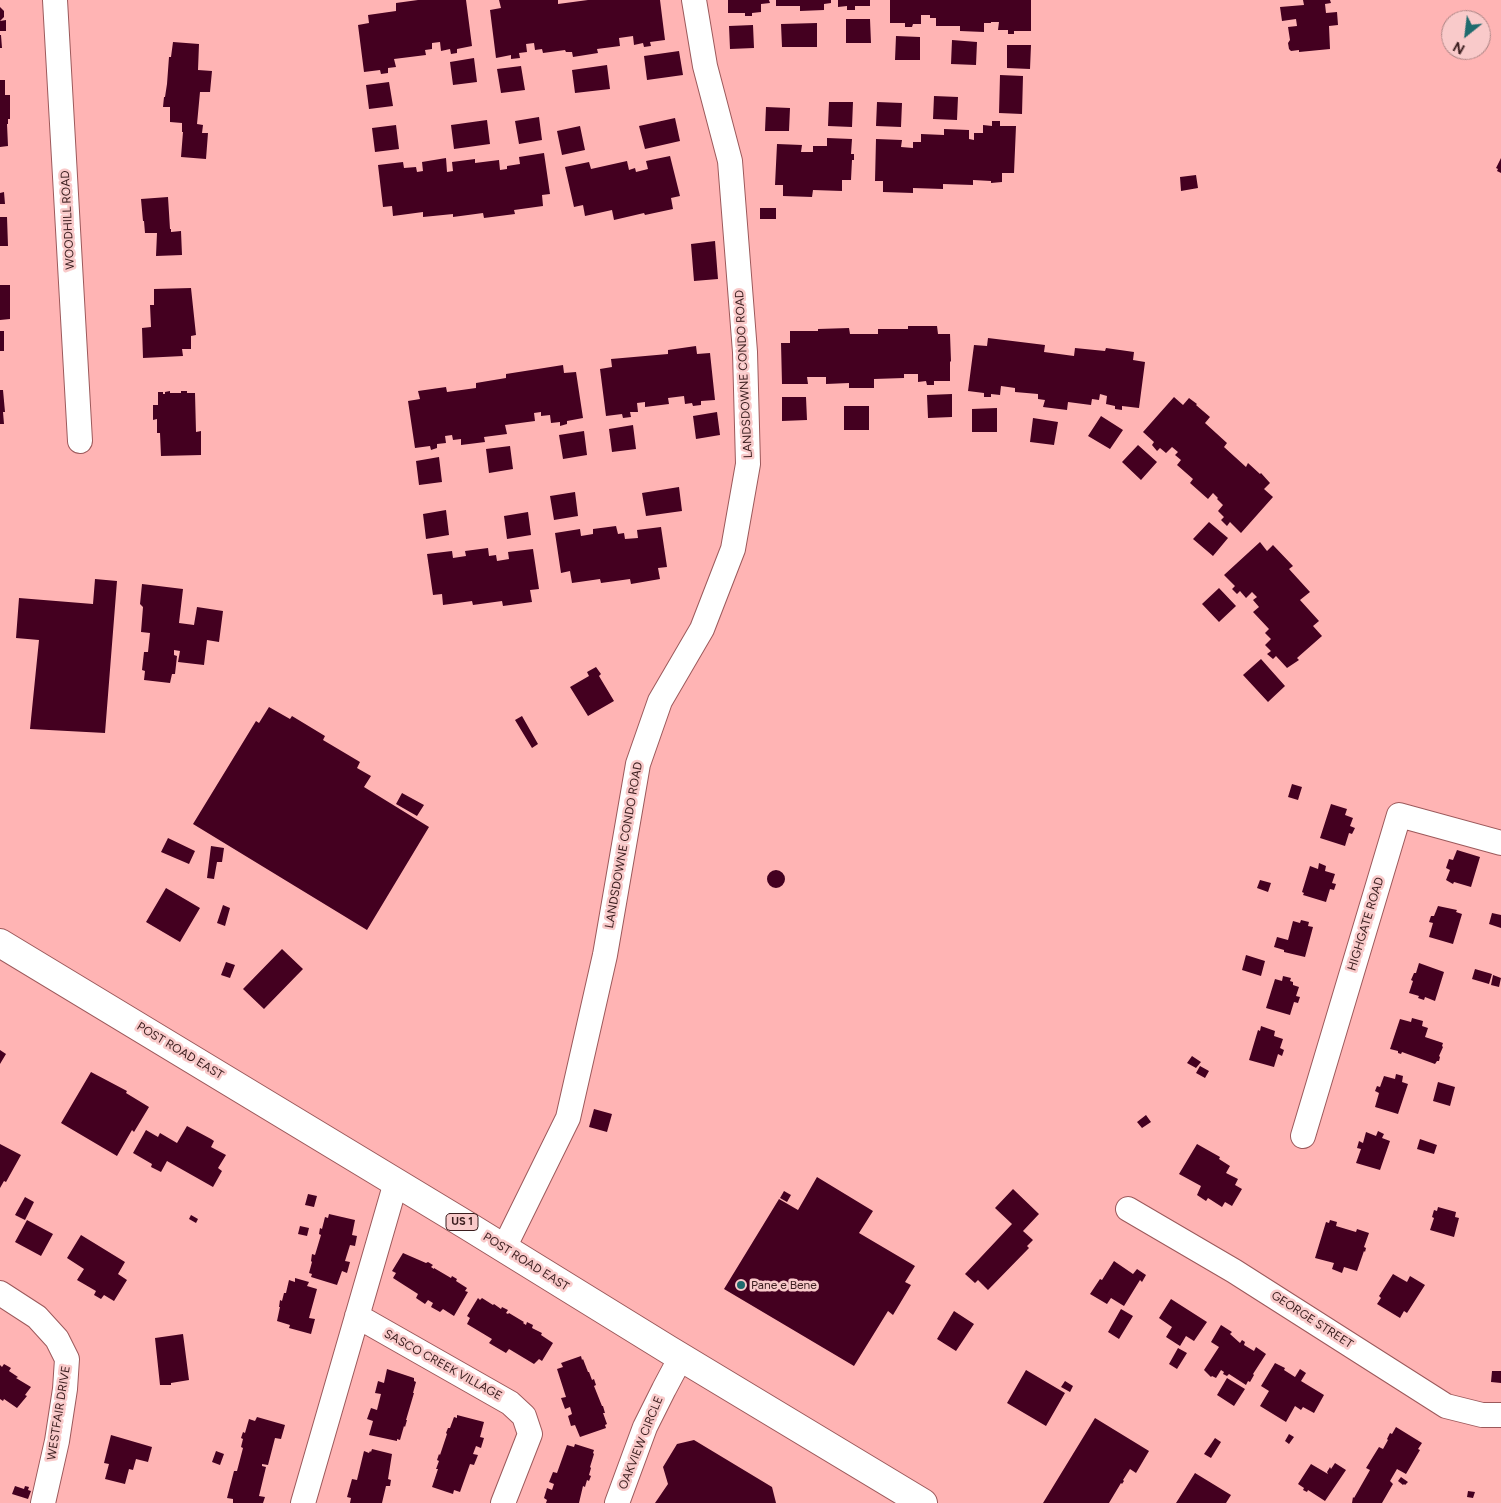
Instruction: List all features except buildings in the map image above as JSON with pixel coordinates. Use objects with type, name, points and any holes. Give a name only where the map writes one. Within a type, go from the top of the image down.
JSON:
[{"type":"main road","name":"POST ROAD EAST","points":[[0,943],[923,1503]]},
{"type":"street","name":"WOODHILL ROAD","points":[[55,0],[80,440]]},
{"type":"street","name":"LANDSDOWNE CONDO ROAD","points":[[504,1248],[568,1118],[605,955],[638,764],[660,701],[702,628],[733,549],[748,464],[745,352],[730,161],[705,66],[694,0]]},
{"type":"street","name":"HIGHGATE ROAD","points":[[1303,1136],[1399,815],[1501,843]]},
{"type":"street","points":[[303,1503],[396,1182]]},
{"type":"street","name":"GEORGE STREET","points":[[1128,1209],[1234,1271],[1446,1406],[1482,1415],[1501,1416]]},
{"type":"street","name":"WESTFAIR DRIVE","points":[[0,1293],[37,1317],[57,1339],[67,1359],[60,1423],[43,1503]]},
{"type":"street","name":"SASCO CREEK VILLAGE","points":[[357,1316],[510,1403],[524,1416],[530,1434],[503,1503]]},
{"type":"street","name":"OAKVIEW CIRCLE","points":[[617,1503],[645,1427],[681,1357]]},
{"type":"place","name":"Pane e Bene","points":[[741,1285]]}]
